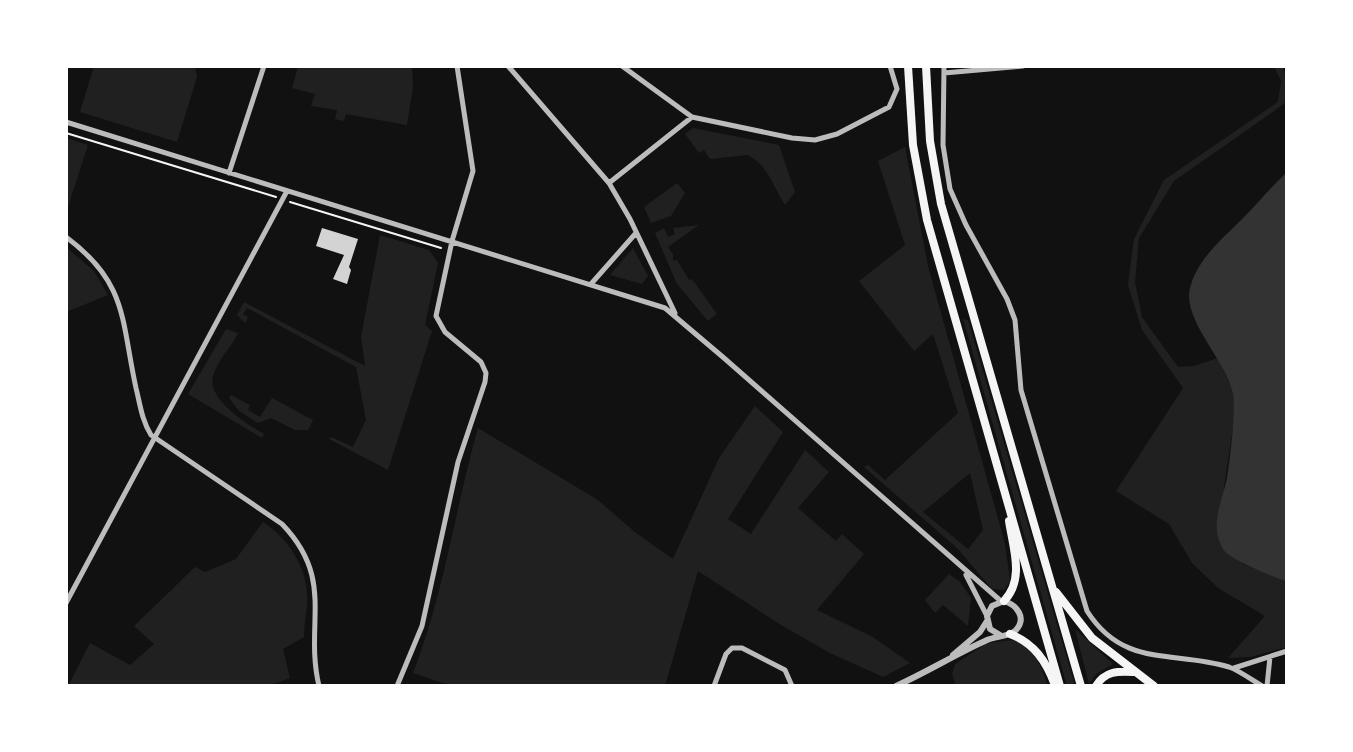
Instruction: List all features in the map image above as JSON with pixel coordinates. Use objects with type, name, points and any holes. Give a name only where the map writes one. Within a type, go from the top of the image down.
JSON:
[{"type":"main road","points":[[926,67],[929,130],[941,204],[1081,686]]},
{"type":"main road","points":[[908,68],[913,145],[927,220],[1058,686]]},
{"type":"main road","points":[[1003,602],[1013,590],[1017,572],[1004,489]]},
{"type":"main road","points":[[1051,585],[1092,638],[1154,686]]},
{"type":"main road","points":[[1005,635],[1022,638],[1036,651],[1058,686]]},
{"type":"main road","points":[[1096,686],[1110,673],[1134,672]]},
{"type":"street","points":[[229,173],[264,66]]},
{"type":"street","points":[[397,686],[422,626],[458,462],[486,373],[481,362],[445,332],[436,316],[452,241],[473,171],[457,66]]},
{"type":"street","points":[[508,66],[609,183],[678,317]]},
{"type":"street","points":[[622,66],[692,117],[815,140],[837,134],[889,107],[897,89],[890,66]]},
{"type":"street","points":[[1023,66],[944,69],[943,145],[950,189],[1015,320],[1021,390],[1087,611],[1106,634],[1143,655],[1233,668],[1264,686],[1270,657]]},
{"type":"street","points":[[609,183],[692,117]]},
{"type":"street","points":[[66,122],[665,308],[961,568],[1003,602],[1014,605],[1020,613],[1020,623],[1005,635],[896,686]]},
{"type":"street","points":[[66,603],[287,191]]},
{"type":"street","points":[[591,284],[636,233]]},
{"type":"street","points":[[66,237],[101,267],[122,310],[141,412],[148,431],[282,524],[296,539],[309,561],[315,589],[315,657],[319,686]]},
{"type":"street","points":[[961,568],[990,629],[1005,635]]},
{"type":"street","points":[[947,660],[980,632],[992,606],[1003,602]]},
{"type":"street","points":[[714,686],[726,654],[732,648],[742,648],[785,670],[792,686]]},
{"type":"street","points":[[1233,668],[1287,651]]},
{"type":"path","points":[[66,133],[439,248],[452,241]]},
{"type":"shaded area","points":[[94,66],[195,66],[197,77],[177,142],[80,112]]},
{"type":"shaded area","points":[[298,66],[412,66],[413,87],[407,125],[346,114],[344,121],[335,119],[337,110],[311,106],[315,94],[292,88]]},
{"type":"shaded area","points":[[1274,66],[1282,66],[1285,75],[1288,90],[1284,104],[1174,181],[1139,238],[1135,282],[1142,317],[1178,367],[1194,366],[1218,358],[1233,391],[1235,414],[1224,487],[1243,564],[1287,581],[1287,647],[1251,657],[1228,658],[1265,616],[1218,588],[1192,563],[1169,524],[1116,491],[1183,388],[1142,330],[1128,285],[1134,239],[1164,180],[1278,102],[1281,81]]},
{"type":"shaded area","points":[[693,128],[779,145],[795,192],[785,205],[766,171],[748,155],[710,159],[704,150],[699,153],[685,134]]},
{"type":"shaded area","points":[[66,138],[88,145],[66,213]]},
{"type":"shaded area","points":[[905,147],[928,266],[1005,544],[1010,581],[1004,590],[992,589],[957,548],[864,467],[868,465],[885,480],[958,413],[933,334],[914,351],[859,281],[905,245],[878,161]],"holes":[[[970,473],[983,530],[968,549],[923,512]]]},
{"type":"shaded area","points":[[1287,172],[1287,581],[1234,558],[1223,549],[1219,540],[1217,522],[1230,460],[1234,401],[1229,381],[1192,313],[1189,300],[1194,277],[1205,257]]},
{"type":"shaded area","points":[[677,183],[685,193],[671,216],[651,223],[644,207]]},
{"type":"shaded area","points":[[699,225],[668,247],[673,261],[677,260],[717,314],[708,321],[677,284],[655,233],[664,228],[668,237],[675,234],[673,228]]},
{"type":"shaded area","points":[[380,235],[429,250],[438,263],[425,325],[432,331],[388,470],[329,439],[331,437],[353,447],[366,420],[356,367],[247,308],[243,314],[248,317],[245,323],[237,315],[244,302],[365,366],[361,337]]},
{"type":"shaded area","points":[[66,247],[94,271],[108,295],[66,312]]},
{"type":"shaded area","points":[[633,248],[648,276],[642,284],[610,275]]},
{"type":"shaded area","points":[[963,319],[968,320],[1075,686],[1067,686]]},
{"type":"shaded area","points":[[226,329],[238,333],[215,370],[213,385],[222,402],[239,418],[264,434],[262,438],[188,394]]},
{"type":"shaded area","points":[[231,395],[250,405],[248,410],[260,417],[272,398],[313,420],[308,430],[295,430],[271,418],[258,423],[239,411],[229,398]]},
{"type":"shaded area","points":[[755,406],[783,432],[728,519],[751,534],[805,450],[829,472],[798,508],[836,541],[842,534],[864,554],[817,610],[873,637],[910,663],[883,677],[830,653],[781,625],[698,571],[665,686],[451,686],[413,673],[433,613],[478,428],[598,500],[636,533],[673,559],[719,458]]},
{"type":"shaded area","points":[[263,522],[290,547],[305,580],[307,605],[304,637],[283,649],[290,678],[268,686],[68,686],[90,643],[130,665],[154,644],[134,626],[195,567],[205,572],[236,559]]},
{"type":"shaded area","points":[[949,574],[960,582],[971,598],[968,626],[943,605],[935,613],[925,600]]},
{"type":"shaded area","points":[[1075,629],[1113,664],[1096,674],[1089,684]]},
{"type":"shaded area","points":[[1014,640],[1032,653],[1048,686],[956,686],[952,674],[955,664],[987,643]]},
{"type":"building","points":[[322,228],[358,239],[347,284],[333,279],[344,255],[316,246]]}]
